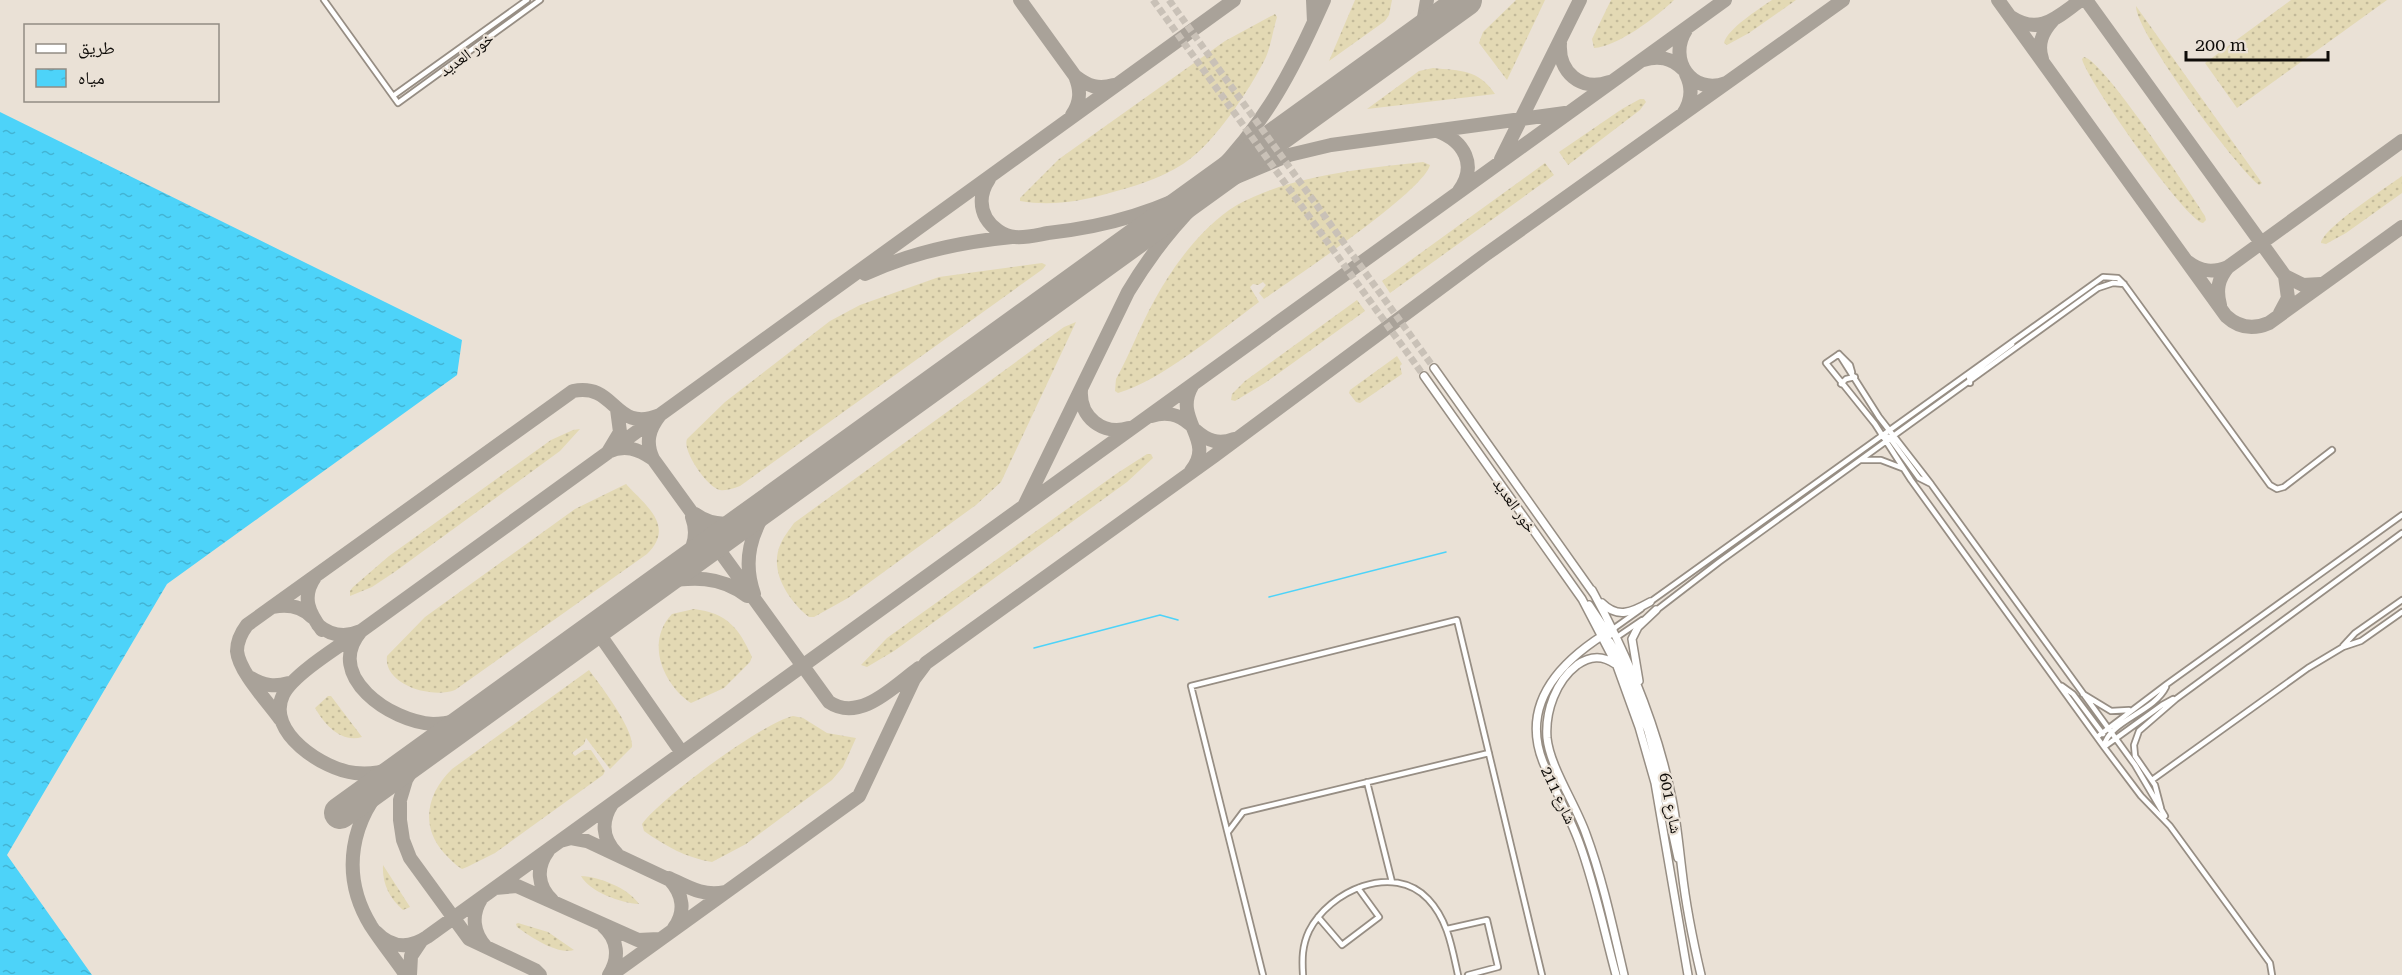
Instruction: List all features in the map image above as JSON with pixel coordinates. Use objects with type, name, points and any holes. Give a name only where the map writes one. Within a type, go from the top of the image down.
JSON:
[{"type":"main road","points":[[1434,368],[1607,608],[1619,613],[1633,611],[1650,602]]},
{"type":"main road","name":"خور العديد","points":[[1424,376],[1582,599],[1594,610],[1607,633]]},
{"type":"main road","points":[[1592,590],[1610,642],[1619,657],[1648,731],[1682,872]]},
{"type":"main road","points":[[1640,690],[1632,639],[1635,630],[1656,610]]},
{"type":"main road","points":[[1607,633],[1617,637]]},
{"type":"main road","name":"شارع 601","points":[[1607,633],[1646,747],[1657,791],[1688,975]]},
{"type":"main road","name":"شارع 211","points":[[1607,633],[1569,661],[1553,678],[1541,705],[1537,734],[1543,763],[1584,855],[1616,975]]},
{"type":"main road","name":"شارع 601","points":[[1617,637],[1640,690],[1656,736],[1670,790],[1701,975]]},
{"type":"main road","name":"شارع 211","points":[[1617,666],[1606,659],[1596,657],[1584,660],[1570,671],[1553,698],[1547,729],[1552,758],[1578,813],[1595,859],[1624,975]]},
{"type":"street","name":"خور العديد","points":[[324,0],[398,103],[540,0]]},
{"type":"street","name":"خور العديد","points":[[393,96],[527,0]]},
{"type":"street","points":[[1607,633],[2099,278],[2110,276],[2122,282],[2270,486],[2277,489],[2284,487],[2332,450]]},
{"type":"street","points":[[1617,637],[2101,286],[2122,282]]},
{"type":"street","points":[[1970,383],[1968,379],[1971,375],[2008,348],[2015,339]]},
{"type":"street","points":[[2107,733],[2082,693],[1931,484],[1890,439],[1881,435],[1826,363],[1839,354],[1874,410],[1890,429],[1890,439],[1904,469],[2104,747],[2141,796],[2170,826],[2270,963],[2272,975]]},
{"type":"street","points":[[1841,384],[1853,375]]},
{"type":"street","points":[[1859,460],[1881,459],[1904,469]]},
{"type":"street","points":[[2104,747],[2107,733],[2134,708],[2402,515]]},
{"type":"street","points":[[2162,811],[2152,780],[2135,756],[2134,740],[2143,727],[2176,699],[2402,533]]},
{"type":"street","points":[[2343,647],[2358,630],[2402,600]]},
{"type":"street","points":[[2152,780],[2301,673],[2343,647],[2361,641],[2402,612]]},
{"type":"street","points":[[1263,975],[1191,686],[1457,620],[1542,975]]},
{"type":"street","points":[[2097,737],[2107,733],[2157,699],[2167,684]]},
{"type":"street","points":[[2060,685],[2073,694],[2115,739],[2135,765],[2170,826]]},
{"type":"street","points":[[2082,693],[2111,711],[2125,711],[2134,708]]},
{"type":"street","points":[[2104,747],[2165,703],[2176,699]]},
{"type":"street","points":[[1228,832],[1243,812],[1489,753]]},
{"type":"street","points":[[1367,782],[1392,882]]},
{"type":"street","points":[[1302,975],[1302,951],[1309,931],[1318,917],[1335,900],[1358,888],[1376,882],[1392,882],[1412,889],[1427,898],[1440,915],[1447,929],[1458,975]]},
{"type":"street","points":[[1318,917],[1342,945],[1379,916],[1358,888]]},
{"type":"street","points":[[1447,929],[1487,920],[1498,968],[1468,975]]},
{"type":"sand","points":[[1355,0],[1392,0],[1389,15],[1385,21],[1329,61]]},
{"type":"sand","points":[[1516,0],[1545,0],[1507,80],[1479,43],[1483,32]]},
{"type":"sand","points":[[1611,0],[1674,0],[1648,22],[1625,37],[1594,48],[1592,39]]},
{"type":"sand","points":[[1772,0],[1796,0],[1749,33],[1727,45],[1724,43],[1737,26]]},
{"type":"sand","points":[[2291,0],[2387,0],[2237,108],[2205,63]]},
{"type":"sand","points":[[2136,6],[2262,183],[2259,185],[2247,173],[2188,98],[2151,42]]},
{"type":"sand","points":[[1275,14],[1277,17],[1268,52],[1250,85],[1230,116],[1206,144],[1183,164],[1146,182],[1095,197],[1053,203],[1020,201],[1020,198],[1059,159],[1225,41]]},
{"type":"sand","points":[[2084,57],[2094,64],[2127,102],[2205,216],[2206,220],[2203,223],[2193,217],[2178,200],[2138,149],[2088,72],[2082,59]]},
{"type":"sand","points":[[1433,68],[1468,73],[1482,80],[1495,94],[1367,109],[1419,71]]},
{"type":"sand","points":[[1640,99],[1646,102],[1640,110],[1568,165],[1559,152]]},
{"type":"sand","points":[[1423,162],[1430,165],[1422,178],[1356,234],[1264,299],[1259,293],[1266,285],[1263,282],[1258,285],[1253,284],[1250,287],[1259,302],[1153,378],[1118,393],[1115,391],[1116,379],[1162,288],[1179,261],[1200,235],[1224,214],[1258,195],[1303,180]]},
{"type":"sand","points":[[1545,163],[1554,175],[1390,293],[1382,281]]},
{"type":"sand","points":[[2402,176],[2402,193],[2346,233],[2326,244],[2321,243],[2324,236],[2344,218]]},
{"type":"sand","points":[[1042,263],[1046,265],[1043,269],[740,486],[720,490],[703,476],[692,460],[686,445],[687,439],[725,402],[830,321],[860,305],[939,277]]},
{"type":"sand","points":[[1357,300],[1365,311],[1265,383],[1235,401],[1231,400],[1232,394],[1245,381]]},
{"type":"sand","points":[[1076,322],[1001,482],[976,505],[848,598],[814,617],[809,617],[801,610],[782,584],[777,564],[781,543],[794,523],[1064,327]]},
{"type":"sand","points":[[1397,356],[1402,364],[1400,366],[1402,374],[1360,403],[1356,402],[1349,393],[1350,390]]},
{"type":"sand","points":[[580,429],[560,451],[396,571],[372,587],[350,596],[353,587],[389,556],[551,440]]},
{"type":"sand","points":[[1147,454],[1151,454],[1153,458],[1127,482],[894,651],[867,667],[861,665],[887,638]]},
{"type":"sand","points":[[626,484],[649,508],[658,525],[659,534],[647,554],[455,690],[434,693],[422,691],[401,682],[393,675],[388,666],[387,656],[425,617],[575,509]]},
{"type":"sand","points":[[694,609],[715,614],[731,624],[737,630],[752,657],[750,662],[724,688],[691,703],[672,685],[661,662],[659,649],[664,625],[672,614]]},
{"type":"sand","points":[[589,670],[622,719],[628,730],[632,747],[610,769],[586,738],[584,744],[572,753],[575,756],[584,750],[591,750],[605,771],[603,775],[495,853],[462,869],[444,853],[431,831],[430,809],[437,788],[452,769]]},
{"type":"sand","points":[[331,696],[362,737],[341,735],[324,721],[315,708]]},
{"type":"sand","points":[[793,716],[803,718],[827,733],[856,738],[843,767],[832,780],[746,844],[712,862],[677,851],[644,831],[642,824],[690,780],[759,732]]},
{"type":"sand","points":[[383,865],[410,907],[403,910],[390,895],[385,884]]},
{"type":"sand","points":[[581,876],[613,884],[628,893],[639,904],[607,896],[591,887]]},
{"type":"sand","points":[[518,923],[548,932],[574,950],[552,948],[529,936],[517,927]]},
{"type":"water","points":[[0,112],[462,340],[457,375],[167,584],[7,855],[92,975],[0,975]]},
{"type":"waterway","points":[[1269,597],[1446,552]]},
{"type":"waterway","points":[[1034,648],[1160,615],[1178,620]]},
{"type":"taxiway","points":[[1020,0],[1075,76],[1079,96],[1072,115]]},
{"type":"taxiway","points":[[425,752],[400,766],[374,773],[355,773],[328,765],[301,747],[290,735],[282,722],[280,709],[283,695],[296,679],[318,661],[1234,0]]},
{"type":"taxiway","points":[[1313,0],[1314,22],[1324,0]]},
{"type":"taxiway","points":[[1409,42],[1423,23],[1427,0]]},
{"type":"taxiway","points":[[1501,159],[1580,0]]},
{"type":"taxiway","points":[[376,932],[388,941],[400,945],[414,944],[427,937],[1725,0]]},
{"type":"taxiway","points":[[611,975],[859,796],[914,679],[926,663],[1214,456],[1485,255],[1843,0]]},
{"type":"taxiway","points":[[1998,0],[2226,316],[2236,323],[2246,327],[2257,327],[2269,323],[2402,227]]},
{"type":"taxiway","points":[[2011,17],[2031,25],[2040,24],[2056,18],[2081,0]]},
{"type":"taxiway","points":[[2086,0],[2285,276],[2303,285],[2321,284]]},
{"type":"taxiway","points":[[2042,59],[2041,38],[2053,20]]},
{"type":"taxiway","points":[[1214,175],[1245,140],[1271,103],[1314,22]]},
{"type":"taxiway","points":[[1686,30],[1679,52],[1686,72],[1693,80],[1703,84],[1714,86],[1726,83]]},
{"type":"taxiway","points":[[1560,43],[1563,63],[1573,77],[1589,84],[1609,82]]},
{"type":"taxiway","points":[[1643,60],[1664,58],[1683,69]]},
{"type":"taxiway","points":[[1683,114],[1690,94],[1690,84],[1686,74]]},
{"type":"taxiway","points":[[1075,76],[1093,86],[1114,85]]},
{"type":"taxiway","points":[[1222,183],[1289,155],[1331,145],[1565,113]]},
{"type":"taxiway","points":[[1437,131],[1446,135],[1461,148],[1468,163],[1465,181],[1459,191]]},
{"type":"taxiway","points":[[2220,305],[2219,285],[2228,267],[2402,141]]},
{"type":"taxiway","points":[[1025,504],[1128,292],[1174,227],[1229,171]]},
{"type":"taxiway","points":[[989,179],[982,198],[982,208],[986,218],[1002,233],[1019,237],[1090,227],[1131,217],[1171,202],[1209,183]]},
{"type":"taxiway","points":[[865,274],[937,249],[1012,237]]},
{"type":"taxiway","points":[[2188,262],[2207,270],[2228,267]]},
{"type":"taxiway","points":[[2280,313],[2288,298],[2285,276]]},
{"type":"taxiway","points":[[1191,471],[1198,460],[1199,449],[1187,409],[1187,398],[1192,386]]},
{"type":"taxiway","points":[[280,719],[248,677],[239,659],[238,644],[247,625],[573,391],[587,390],[599,394],[633,418],[645,419],[660,415],[649,436],[649,447],[653,459],[626,448],[608,452],[620,432],[617,409]]},
{"type":"taxiway","points":[[1081,390],[1084,408],[1094,422],[1110,429],[1129,428]]},
{"type":"taxiway","points":[[1151,416],[1172,414],[1190,424]]},
{"type":"taxiway","points":[[1195,430],[1213,441],[1223,442],[1234,439]]},
{"type":"taxiway","points":[[648,452],[829,702],[841,707],[853,708],[865,705],[888,692],[919,668]]},
{"type":"taxiway","points":[[754,594],[750,582],[750,547],[753,536],[770,503]]},
{"type":"taxiway","points":[[695,514],[709,521],[723,524],[751,517]]},
{"type":"taxiway","points":[[676,571],[693,546],[695,532],[692,517]]},
{"type":"taxiway","points":[[315,577],[308,591],[308,605],[322,630]]},
{"type":"taxiway","points":[[659,582],[705,579],[726,584],[747,596]]},
{"type":"taxiway","points":[[273,607],[294,607],[312,617]]},
{"type":"taxiway","points":[[318,625],[338,635],[349,635],[361,631],[351,648],[350,664],[356,680],[367,694],[382,706],[399,715],[416,721],[440,724],[459,720],[483,710]]},
{"type":"taxiway","points":[[595,628],[682,753]]},
{"type":"taxiway","points":[[251,678],[270,685],[289,683]]},
{"type":"taxiway","points":[[419,758],[406,780],[400,800],[403,840],[410,858],[469,939],[535,970],[540,975]]},
{"type":"taxiway","points":[[391,777],[366,810],[354,847],[353,867],[355,887],[361,906],[371,926],[406,975]]},
{"type":"taxiway","points":[[612,804],[606,817],[605,830],[608,842],[617,854]]},
{"type":"taxiway","points":[[560,841],[571,838],[587,841],[670,880],[678,891],[681,903],[680,916],[674,928]]},
{"type":"taxiway","points":[[548,851],[541,863],[540,876],[543,889],[552,900]]},
{"type":"taxiway","points":[[669,878],[703,892],[725,892]]},
{"type":"taxiway","points":[[495,888],[517,886],[638,940],[659,939]]},
{"type":"taxiway","points":[[481,899],[476,911],[475,924],[478,936],[486,947]]},
{"type":"taxiway","points":[[603,926],[612,937],[616,949],[615,962],[609,975]]},
{"type":"taxiway","points":[[410,975],[411,956],[421,941]]},
{"type":"runway","points":[[340,813],[1466,0]]},
{"type":"tunnel","points":[[1153,0],[1424,376]]},
{"type":"tunnel","points":[[1169,0],[1434,368]]}]
